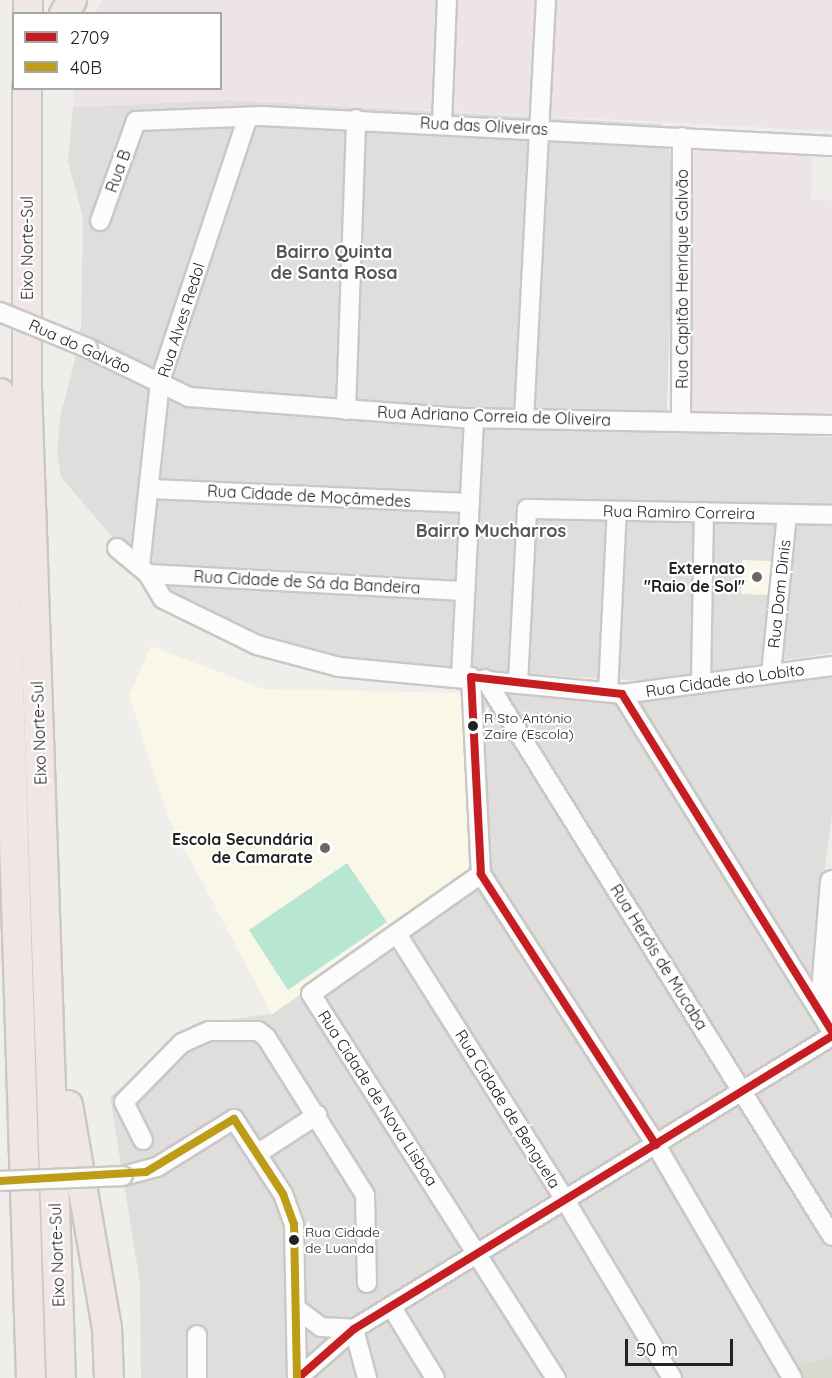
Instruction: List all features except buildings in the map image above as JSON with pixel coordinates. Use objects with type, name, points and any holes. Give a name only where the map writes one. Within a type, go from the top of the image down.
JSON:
[{"type":"highway","name":"Eixo Norte-Sul","points":[[27,90],[27,387],[61,1378]]},
{"type":"highway","points":[[27,178],[41,126],[43,90]]},
{"type":"highway","name":"Eixo Norte-Sul","points":[[0,393],[31,1378]]},
{"type":"highway","points":[[0,979],[16,932]]},
{"type":"highway","points":[[48,1032],[65,1069],[70,1131],[107,1328],[109,1378]]},
{"type":"street","points":[[442,123],[447,0]]},
{"type":"street","points":[[524,419],[537,128],[546,0]]},
{"type":"street","name":"Rua das Oliveiras","points":[[135,122],[248,117],[356,119],[832,146]]},
{"type":"street","name":"Rua Alves Redol","points":[[144,570],[149,489],[160,381],[248,117]]},
{"type":"street","points":[[346,410],[356,119]]},
{"type":"street","name":"Rua B","points":[[100,221],[135,122]]},
{"type":"street","name":"Rua Capitão Henrique Galvão","points":[[681,422],[682,137]]},
{"type":"street","name":"Rua do Galvão","points":[[0,312],[160,381]]},
{"type":"street","name":"Rua Adriano Correia de Oliveira","points":[[160,381],[189,397],[346,410],[474,418],[832,424]]},
{"type":"street","points":[[474,418],[465,591],[472,677],[481,874],[656,1145],[792,1378]]},
{"type":"street","name":"Rua Cidade de Moçâmedes","points":[[149,489],[470,503]]},
{"type":"street","name":"Rua Ramiro Correira","points":[[518,682],[527,509],[832,515]]},
{"type":"street","points":[[617,511],[615,693],[832,1031]]},
{"type":"street","points":[[701,683],[704,512]]},
{"type":"street","name":"Rua Dom Dinis","points":[[771,674],[788,514]]},
{"type":"street","name":"Rua Cidade do Lobito","points":[[117,548],[144,570],[163,598],[257,645],[339,667],[472,677],[615,693],[832,666]]},
{"type":"street","name":"Rua Cidade de Sá da Bandeira","points":[[144,570],[465,591]]},
{"type":"street","name":"Rua Heróis de Mucaba","points":[[472,677],[743,1091],[832,1236]]},
{"type":"street","name":"Rua Cidade de Nova Lisboa","points":[[481,874],[311,994],[556,1378]]},
{"type":"street","points":[[832,882],[824,991],[832,1024]]},
{"type":"street","name":"Rua Cidade de Benguela","points":[[397,934],[565,1200],[672,1378]]},
{"type":"street","points":[[143,1140],[124,1102],[182,1043],[209,1031],[248,1029],[266,1036],[365,1195],[368,1283]]},
{"type":"street","points":[[298,1378],[354,1329],[832,1036]]},
{"type":"street","points":[[257,1154],[317,1116]]},
{"type":"street","points":[[0,1181],[123,1176],[157,1167],[234,1119],[283,1194],[294,1224],[298,1378]]},
{"type":"street","points":[[391,1306],[435,1378]]},
{"type":"street","points":[[297,1309],[321,1327],[354,1329]]},
{"type":"street","points":[[354,1329],[367,1378]]},
{"type":"street","points":[[196,1378],[197,1335]]},
{"type":"shaded area","points":[[103,0],[832,0],[832,131],[229,100],[73,107],[73,90],[222,90],[222,12],[95,12]]},
{"type":"shaded area","points":[[229,100],[661,124],[675,170],[666,433],[832,437],[832,653],[645,681],[324,662],[248,640],[162,596],[61,477],[57,453],[60,418],[75,359],[75,341],[81,327],[83,218],[68,161],[73,107]]},
{"type":"shaded area","points":[[696,149],[813,155],[811,199],[832,201],[832,417],[688,413],[684,409],[692,159]]},
{"type":"shaded area","name":"Externato \"Raio de Sol\"","points":[[742,560],[773,561],[771,595],[741,594]]},
{"type":"shaded area","name":"Escola Secundária de Camarate","points":[[151,646],[263,689],[462,693],[469,877],[272,1014],[168,818],[129,695]]},
{"type":"shaded area","points":[[832,669],[832,814],[813,963],[832,1047],[832,1378],[141,1378],[140,1283],[110,1097],[194,1024],[272,1014],[469,877],[462,693],[503,694],[510,689],[576,693],[605,704]]},
{"type":"shaded area","points":[[832,1358],[832,1378],[802,1378],[799,1365]]},
{"type":"green space","points":[[347,863],[387,922],[288,990],[249,930]]},
{"type":"transit line","name":"2709","points":[[656,1145],[481,874],[471,677],[622,694],[832,1031]]},
{"type":"transit line","name":"2709","points":[[298,1378],[354,1329],[832,1036]]},
{"type":"transit line","name":"40B","points":[[0,1181],[146,1172],[234,1119],[283,1194],[294,1224],[297,1378]]},
{"type":"place","name":"Externato \"Raio de Sol\"","points":[[757,577]]},
{"type":"place","name":"R Sto António Zaire (Escola)","points":[[473,726]]},
{"type":"place","name":"Escola Secundária de Camarate","points":[[325,848]]},
{"type":"place","name":"Rua Cidade de Luanda","points":[[294,1240]]},
{"type":"district","name":"Bairro Quinta de Santa Rosa","points":[[334,263]]},
{"type":"district","name":"Bairro Mucharros","points":[[491,531]]}]
